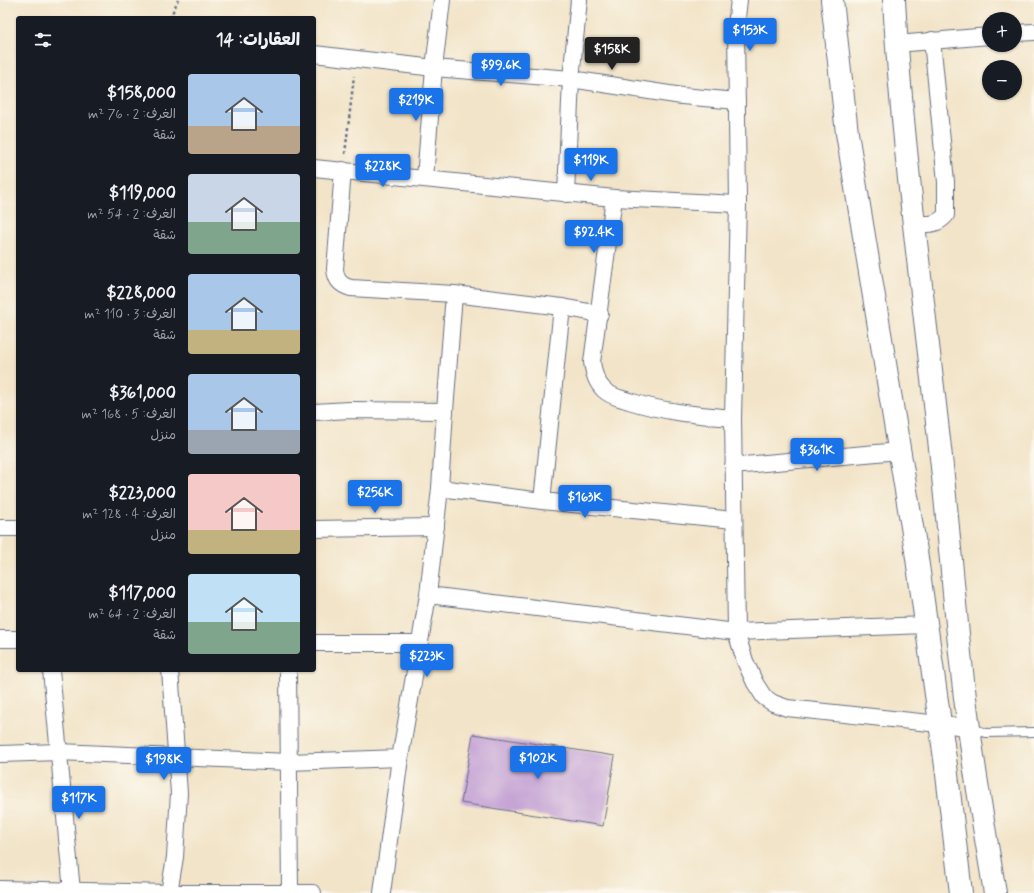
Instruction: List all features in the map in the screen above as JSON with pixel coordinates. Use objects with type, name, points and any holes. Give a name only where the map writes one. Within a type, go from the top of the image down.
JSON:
[{"type":"highway","points":[[832,0],[848,133],[927,625],[961,893]]},
{"type":"highway","points":[[894,0],[896,44],[940,448],[968,727],[995,893]]},
{"type":"street","points":[[426,178],[434,68],[442,0]]},
{"type":"street","points":[[566,194],[571,79],[579,0]]},
{"type":"street","points":[[739,0],[736,26],[738,204],[733,418],[736,632],[755,683],[764,697],[773,704],[787,708],[968,727]]},
{"type":"street","points":[[1022,33],[1034,32]]},
{"type":"street","points":[[896,44],[982,36]]},
{"type":"street","points":[[915,224],[940,222],[946,215],[946,182],[932,40]]},
{"type":"street","points":[[316,54],[357,57],[434,68],[571,79],[682,96],[737,101]]},
{"type":"street","points":[[316,168],[426,178],[566,194],[614,198],[738,204]]},
{"type":"street","points":[[342,170],[335,269],[339,282],[343,286],[351,288],[454,294],[562,307],[600,314]]},
{"type":"street","points":[[614,198],[600,314],[592,362],[595,378],[605,391],[613,396],[658,410],[680,414],[733,418]]},
{"type":"street","points":[[382,893],[400,758],[428,595],[440,488],[454,294]]},
{"type":"street","points":[[542,501],[562,307]]},
{"type":"street","points":[[316,412],[350,410],[445,411]]},
{"type":"street","points":[[733,466],[899,451]]},
{"type":"street","points":[[440,488],[542,501],[734,520]]},
{"type":"street","points":[[316,529],[436,527]]},
{"type":"street","points":[[0,528],[16,528]]},
{"type":"street","points":[[428,595],[736,632],[927,625]]},
{"type":"street","points":[[0,639],[16,639]]},
{"type":"street","points":[[316,643],[419,643]]},
{"type":"street","points":[[51,672],[72,891]]},
{"type":"street","points":[[169,893],[179,823],[177,758],[170,672]]},
{"type":"street","points":[[288,672],[290,892]]},
{"type":"street","points":[[0,754],[59,752],[289,762],[400,758]]},
{"type":"street","points":[[0,889],[169,893],[313,893]]},
{"type":"lane","points":[[968,727],[986,733],[1034,732]]},
{"type":"path","points":[[171,16],[178,0]]},
{"type":"path","points":[[342,170],[357,57]]},
{"type":"building","points":[[473,734],[615,756],[603,826],[461,803]]}]
